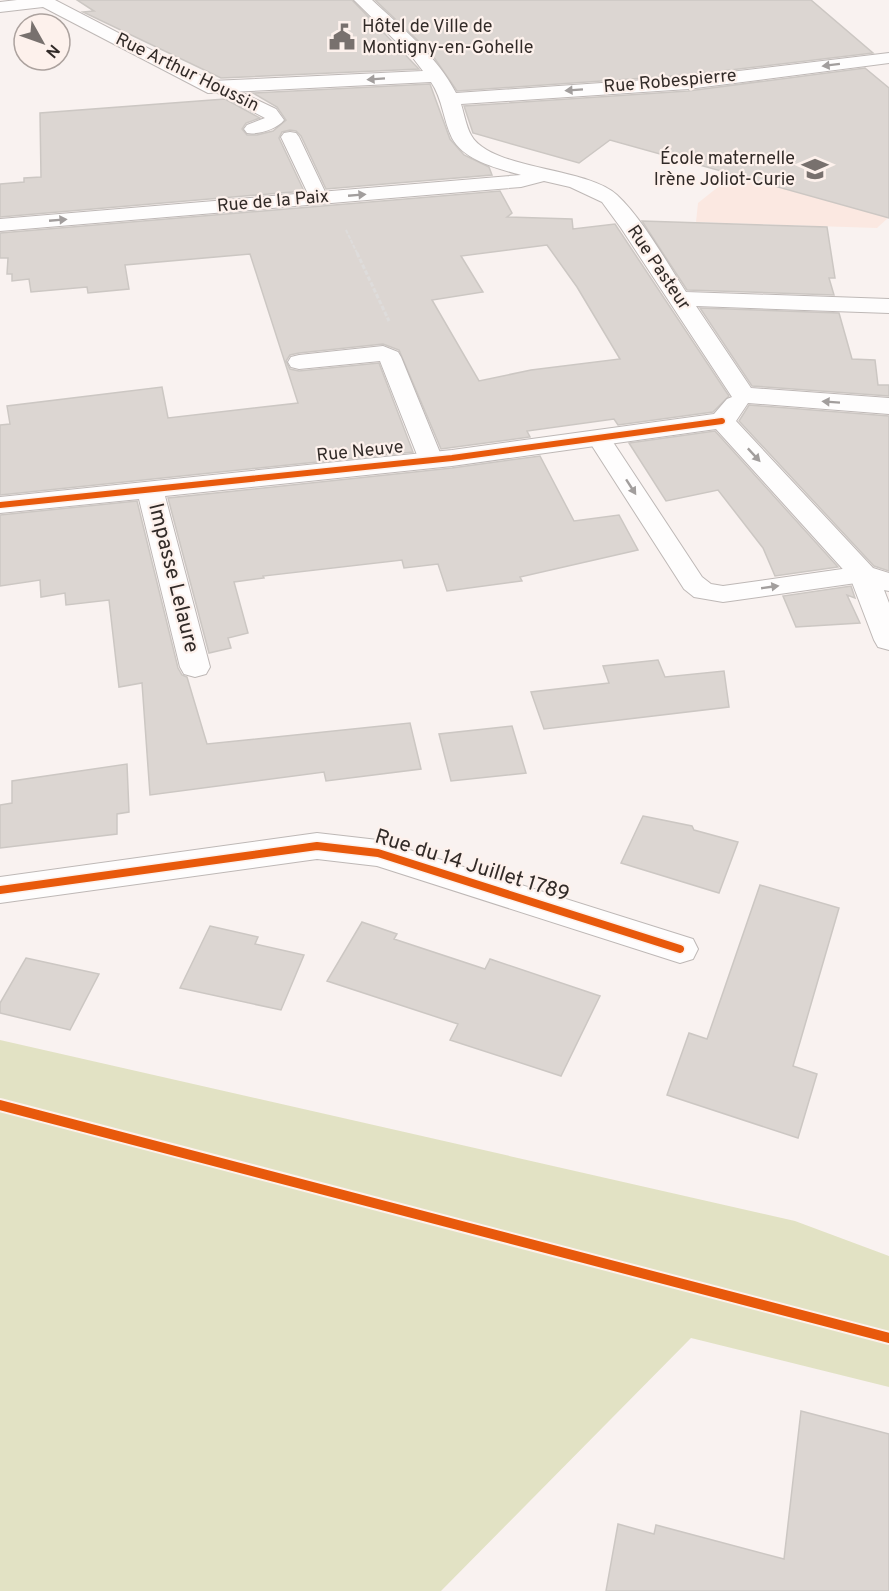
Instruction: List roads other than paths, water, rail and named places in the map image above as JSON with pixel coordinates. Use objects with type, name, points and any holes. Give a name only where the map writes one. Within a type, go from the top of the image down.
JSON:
[{"type":"street","name":"Rue Pasteur","points":[[362,0],[419,54],[434,76],[442,83],[450,99],[462,138],[478,152],[507,165],[577,183],[609,198],[630,225],[743,395]]},
{"type":"street","points":[[0,7],[43,1]]},
{"type":"street","name":"Rue Arthur Houssin","points":[[43,1],[208,87],[222,88]]},
{"type":"street","name":"Rue Robespierre","points":[[450,99],[688,83],[889,58]]},
{"type":"street","points":[[222,88],[434,76]]},
{"type":"street","name":"Rue de la Paix","points":[[0,225],[521,181],[546,175]]},
{"type":"street","points":[[678,299],[889,306]]},
{"type":"street","points":[[889,406],[743,395],[722,421],[876,578],[889,640]]},
{"type":"street","name":"Rue Neuve","points":[[0,505],[431,460],[722,421]]},
{"type":"street","name":"Impasse Lelaure","points":[[150,490],[195,667]]},
{"type":"street","name":"Rue du 14 Juillet 1789","points":[[0,890],[317,846],[378,853],[680,949]]},
{"type":"lane","name":"Rue Arthur Houssin","points":[[222,88],[270,113],[275,120],[253,129]]},
{"type":"lane","points":[[290,137],[319,198]]},
{"type":"lane","points":[[299,362],[382,353],[390,357],[431,460]]},
{"type":"lane","points":[[599,438],[693,583],[703,591],[723,594],[876,578]]},
{"type":"place","name":"Hôtel de Ville de Montigny-en-Gohelle","points":[[342,37]]},
{"type":"place","name":"École maternelle Irène Joliot-Curie","points":[[815,169]]}]
